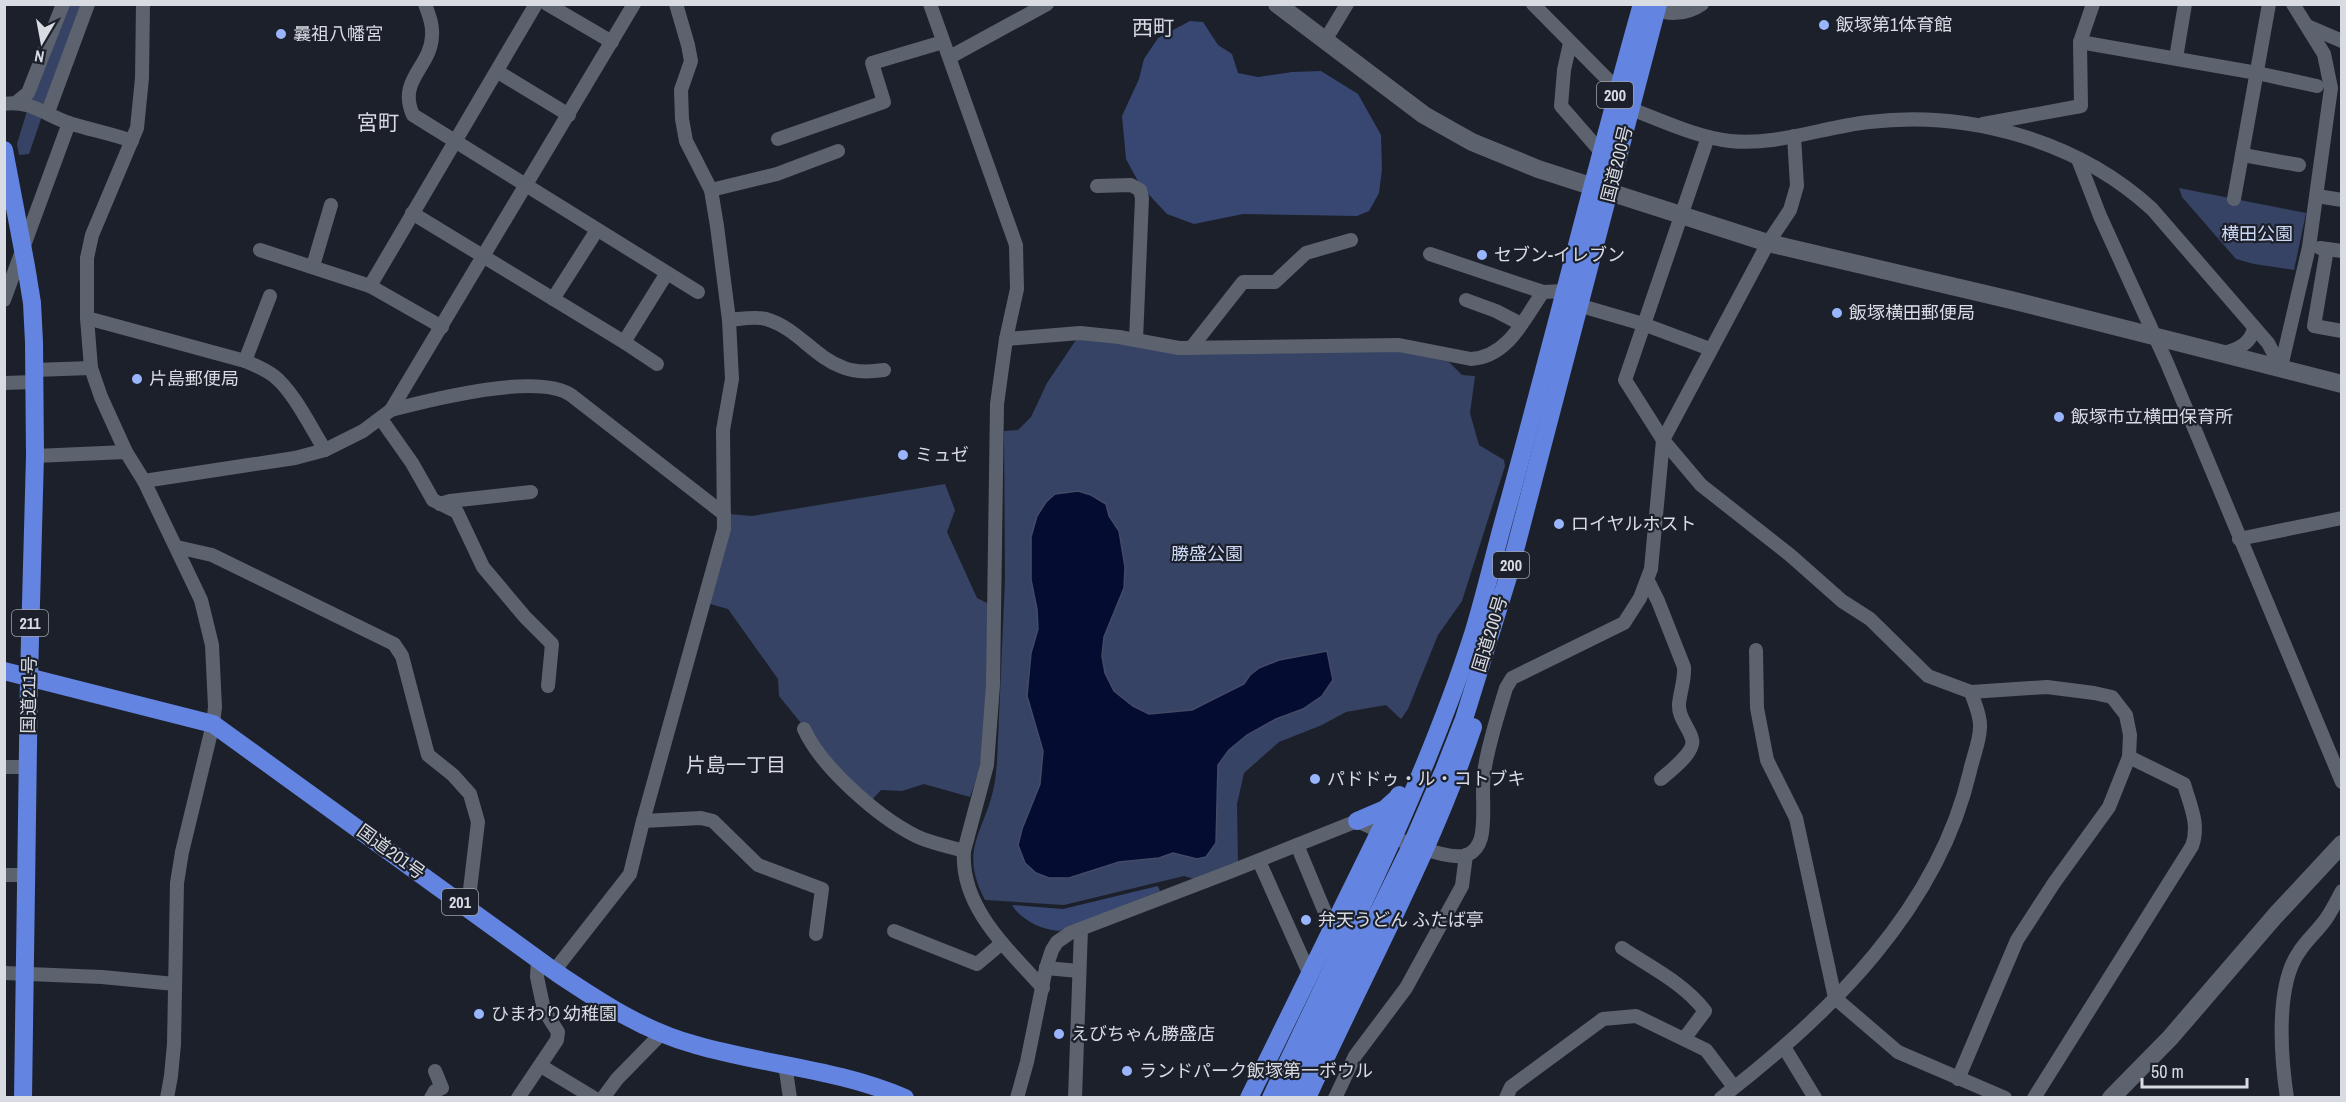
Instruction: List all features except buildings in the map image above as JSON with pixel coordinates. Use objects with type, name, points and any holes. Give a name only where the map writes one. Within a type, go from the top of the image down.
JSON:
[{"type":"highway","name":"国道200号","points":[[1271,1098],[1387,834],[1450,699],[1473,632],[1617,89],[1649,7]]},
{"type":"highway","name":"国道200号","points":[[1288,1098],[1418,847],[1464,719],[1508,577],[1578,305],[1611,192],[1631,109],[1649,7]]},
{"type":"highway","name":"国道211号","points":[[5,155],[32,303],[34,376],[35,456],[29,677],[23,1098]]},
{"type":"highway","points":[[1249,1098],[1332,929],[1387,834],[1399,797],[1452,671],[1488,573]]},
{"type":"highway","name":"国道201号","points":[[4,671],[213,724],[554,971],[606,1006],[661,1034],[694,1045],[840,1075],[905,1098]]},
{"type":"highway","points":[[1357,821],[1385,809],[1399,797]]},
{"type":"highway","points":[[1307,1098],[1418,847]]},
{"type":"street","points":[[11,103],[28,93],[63,4]]},
{"type":"street","points":[[48,112],[88,4]]},
{"type":"street","points":[[143,4],[142,78],[136,128],[92,235],[87,258],[87,318],[91,368],[101,398],[126,452],[144,481],[177,547],[201,600],[212,645],[215,707],[213,724],[182,852],[177,883],[174,1044],[167,1098]]},
{"type":"street","points":[[425,4],[430,18],[432,38],[411,84],[408,104],[413,115],[698,292]]},
{"type":"street","points":[[369,286],[498,72],[536,4]]},
{"type":"street","points":[[547,4],[612,42]]},
{"type":"street","points":[[386,415],[634,4]]},
{"type":"street","points":[[554,971],[630,874],[724,529],[723,430],[732,379],[729,320],[711,190],[686,141],[682,119],[681,90],[691,61],[676,4]]},
{"type":"street","points":[[930,4],[1016,245],[1017,289],[1006,339],[996,423],[993,685],[987,765],[964,851],[963,866],[966,883],[977,909],[1002,943],[1043,987]]},
{"type":"street","points":[[950,57],[1047,4]]},
{"type":"street","points":[[1277,4],[1424,115],[1472,142],[1538,169],[1768,243],[2281,367],[2342,384]]},
{"type":"street","points":[[1326,39],[1347,4]]},
{"type":"street","points":[[1533,4],[1617,89]]},
{"type":"street","points":[[1649,7],[1670,14],[1688,12],[1702,4]]},
{"type":"street","points":[[1978,125],[2080,106],[2080,42],[2093,4]]},
{"type":"street","points":[[2175,58],[2185,4]]},
{"type":"street","points":[[2234,199],[2269,4]]},
{"type":"street","points":[[2281,367],[2308,248],[2331,88],[2324,54],[2293,4]]},
{"type":"street","points":[[2307,26],[2342,41]]},
{"type":"street","points":[[778,139],[884,102],[872,63],[944,42]]},
{"type":"street","points":[[2080,42],[2257,73],[2317,86]]},
{"type":"street","points":[[1570,44],[1564,69],[1561,106],[1600,152]]},
{"type":"street","points":[[498,72],[569,115]]},
{"type":"street","points":[[11,103],[48,112],[69,123],[132,141]]},
{"type":"street","points":[[1631,109],[1708,137],[1732,141],[1765,141],[1884,121],[1917,120],[1978,125],[2054,147],[2120,183],[2152,209],[2268,343],[2281,367]]},
{"type":"street","points":[[4,300],[69,123]]},
{"type":"street","points":[[1017,1098],[1027,1062],[1046,968],[1057,942],[1070,933],[1357,821],[1418,847],[1453,856],[1466,855],[1475,849],[1481,836],[1484,772],[1506,687],[1512,678],[1624,623],[1648,581],[1663,440],[1768,243],[1790,210],[1797,186],[1794,136]]},
{"type":"street","points":[[1708,137],[1625,380],[1663,440],[1701,485],[1790,555],[1842,602],[1870,619],[1928,676],[1971,692],[2047,687],[2112,697],[2126,715],[2130,735],[2130,756],[2109,807],[2054,883],[2017,940],[1958,1079]]},
{"type":"street","points":[[711,190],[777,174],[838,151]]},
{"type":"street","points":[[2243,155],[2299,165]]},
{"type":"street","points":[[2078,159],[2100,216],[2342,782]]},
{"type":"street","points":[[1097,186],[1131,185],[1140,190],[1142,198],[1136,340]]},
{"type":"street","points":[[2317,195],[2342,200]]},
{"type":"street","points":[[313,266],[331,205]]},
{"type":"street","points":[[412,213],[657,364]]},
{"type":"street","points":[[553,299],[597,230]]},
{"type":"street","points":[[1191,348],[1244,282],[1275,282],[1306,253],[1351,240]]},
{"type":"street","points":[[2308,248],[2342,251]]},
{"type":"street","points":[[2327,249],[2314,326],[2342,331]]},
{"type":"street","points":[[258,254],[313,266],[369,286],[441,327]]},
{"type":"street","points":[[1430,254],[1543,292],[1565,291]]},
{"type":"street","points":[[624,342],[667,273]]},
{"type":"street","points":[[1006,339],[1080,333],[1191,348],[1399,345],[1471,359],[1483,359],[1494,354],[1511,339],[1543,292]]},
{"type":"street","points":[[245,361],[270,296]]},
{"type":"street","points":[[1466,300],[1496,311],[1521,324]]},
{"type":"street","points":[[1578,305],[1643,324],[1710,349]]},
{"type":"street","points":[[87,318],[245,361],[274,376],[283,385],[325,450]]},
{"type":"street","points":[[729,320],[764,318],[793,331],[841,367],[868,372],[884,370]]},
{"type":"street","points":[[2223,353],[2243,346],[2253,335],[2254,327]]},
{"type":"street","points":[[4,383],[34,376],[91,368]]},
{"type":"street","points":[[144,481],[295,458],[325,450],[363,431],[386,415],[433,399],[521,387],[557,388],[571,395],[724,514]]},
{"type":"street","points":[[386,415],[433,500],[457,512],[483,567],[525,617],[552,644],[548,686]]},
{"type":"street","points":[[35,456],[126,452]]},
{"type":"street","points":[[440,504],[531,492]]},
{"type":"street","points":[[2239,539],[2342,518]]},
{"type":"street","points":[[177,547],[212,555],[394,644],[402,657],[428,755],[453,775],[470,794],[478,822],[469,898],[466,906]]},
{"type":"street","points":[[1648,581],[1684,667],[1679,705],[1683,722],[1693,740],[1693,747],[1679,765],[1661,779]]},
{"type":"street","points":[[1756,650],[1757,708],[1767,760],[1796,818],[1835,998],[1898,1052],[2005,1098]]},
{"type":"street","points":[[1721,1098],[1784,1047],[1835,998],[1866,965],[1895,928],[1925,882],[1954,828],[1963,801],[1981,725],[1971,692]]},
{"type":"street","points":[[804,729],[811,743],[836,771],[868,804],[895,825],[918,837],[964,851]]},
{"type":"street","points":[[2331,757],[2342,747]]},
{"type":"street","points":[[2034,1098],[2197,835],[2184,784],[2130,756]]},
{"type":"street","points":[[4,767],[28,767]]},
{"type":"street","points":[[643,821],[701,818],[713,821],[721,826],[758,865],[822,889],[816,934]]},
{"type":"street","points":[[2111,1098],[2170,1038],[2274,916],[2342,844]]},
{"type":"street","points":[[1297,845],[1332,929]]},
{"type":"street","points":[[1335,1098],[1355,1056],[1406,988],[1462,886],[1466,855]]},
{"type":"street","points":[[1259,861],[1310,975]]},
{"type":"street","points":[[4,874],[26,875]]},
{"type":"street","points":[[2287,1098],[2283,1060],[2284,1010],[2288,977],[2298,952],[2328,917],[2342,891]]},
{"type":"street","points":[[1075,1098],[1081,928]]},
{"type":"street","points":[[894,931],[977,964],[1002,943]]},
{"type":"street","points":[[1622,948],[1680,986],[1697,1000],[1705,1011],[1684,1039]]},
{"type":"street","points":[[518,1098],[557,1040],[558,1032],[544,1010],[537,977],[538,959]]},
{"type":"street","points":[[1046,968],[1080,971]]},
{"type":"street","points":[[4,973],[102,977],[175,984]]},
{"type":"street","points":[[1506,1098],[1510,1087],[1603,1019],[1636,1016],[1706,1050],[1734,1088]]},
{"type":"street","points":[[603,1098],[617,1079],[661,1034]]},
{"type":"street","points":[[1784,1047],[1815,1098]]},
{"type":"street","points":[[785,1064],[790,1098]]},
{"type":"street","points":[[541,1066],[594,1098]]},
{"type":"street","points":[[431,1098],[435,1091],[442,1088],[435,1071]]},
{"type":"green space","points":[[67,5],[84,5],[46,105],[31,99]]},
{"type":"green space","points":[[27,111],[42,116],[29,154],[19,155],[17,144]]},
{"type":"green space","name":"横田公園","points":[[2179,188],[2306,213],[2294,270],[2236,259],[2182,197]]},
{"type":"green space","name":"勝盛公園","points":[[1078,337],[1177,351],[1296,353],[1390,349],[1449,362],[1462,375],[1475,376],[1470,413],[1479,445],[1504,460],[1505,466],[1462,601],[1438,635],[1408,709],[1401,719],[1386,705],[1346,712],[1322,725],[1279,742],[1244,773],[1237,804],[1238,862],[1194,879],[1184,876],[1064,905],[985,900],[977,882],[974,854],[995,783],[997,762],[1005,579],[1004,431],[1018,430],[1031,417],[1047,383]]},
{"type":"green space","points":[[945,484],[955,510],[947,532],[977,598],[991,605],[986,727],[977,775],[970,797],[924,784],[902,791],[881,790],[871,801],[822,749],[779,696],[778,679],[728,609],[710,604],[730,514],[752,516]]},
{"type":"shaded area","points":[[1190,21],[1203,22],[1218,45],[1232,54],[1238,73],[1258,77],[1321,71],[1358,94],[1381,135],[1382,169],[1379,193],[1369,211],[1357,216],[1243,214],[1194,224],[1167,214],[1140,185],[1126,159],[1122,116],[1139,79],[1144,59],[1158,38]]},
{"type":"shaded area","points":[[1078,491],[1091,495],[1106,504],[1109,516],[1119,531],[1125,567],[1124,588],[1104,637],[1102,656],[1105,673],[1114,691],[1133,706],[1149,714],[1192,710],[1244,684],[1259,668],[1279,660],[1327,651],[1333,680],[1322,696],[1303,709],[1276,719],[1247,735],[1229,750],[1218,765],[1216,843],[1206,857],[1197,859],[1173,853],[1159,858],[1119,862],[1069,878],[1049,878],[1036,873],[1025,863],[1018,845],[1040,784],[1043,751],[1027,696],[1031,653],[1038,629],[1037,609],[1031,580],[1031,537],[1037,516],[1046,502],[1055,494]]},
{"type":"shaded area","points":[[1158,886],[1160,891],[1059,931],[1032,923],[1012,905],[1063,909]]},
{"type":"place","name":"飯塚第1体育館","points":[[1824,25]]},
{"type":"place","name":"曩祖八幡宮","points":[[281,34]]},
{"type":"place","name":"セブン-イレブン","points":[[1482,255]]},
{"type":"place","name":"飯塚横田郵便局","points":[[1837,313]]},
{"type":"place","name":"片島郵便局","points":[[137,379]]},
{"type":"place","name":"飯塚市立横田保育所","points":[[2059,417]]},
{"type":"place","name":"ミュゼ","points":[[903,455]]},
{"type":"place","name":"ロイヤルホスト","points":[[1559,524]]},
{"type":"place","name":"パドドゥ・ル・コトブキ","points":[[1315,779]]},
{"type":"place","name":"弁天うどん ふたば亭","points":[[1306,920]]},
{"type":"place","name":"ひまわり幼稚園","points":[[479,1014]]},
{"type":"place","name":"えびちゃん勝盛店","points":[[1059,1034]]},
{"type":"place","name":"ランドパーク飯塚第一ボウル","points":[[1127,1071]]},
{"type":"district","name":"西町","points":[[1153,28]]},
{"type":"district","name":"宮町","points":[[378,123]]},
{"type":"district","name":"片島一丁目","points":[[736,765]]}]
